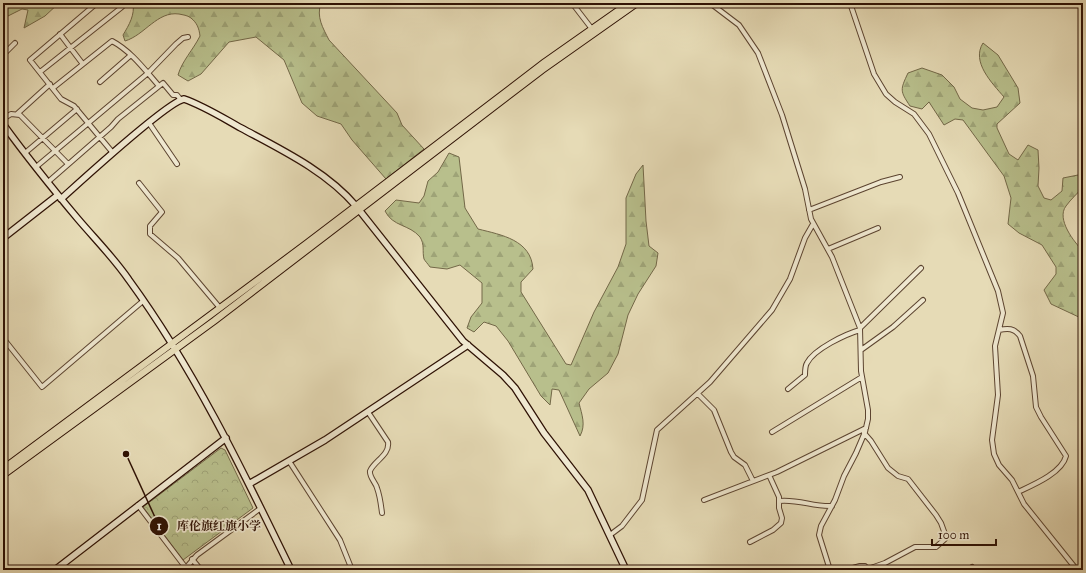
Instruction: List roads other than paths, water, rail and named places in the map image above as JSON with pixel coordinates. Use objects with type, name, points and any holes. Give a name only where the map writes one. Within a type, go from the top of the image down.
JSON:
[{"type":"main road","points":[[3,468],[173,347],[220,308],[358,208],[527,76],[629,3]]},
{"type":"main road","points":[[3,475],[542,70],[637,3]]},
{"type":"street","points":[[97,3],[30,58],[61,99],[77,109],[113,153]]},
{"type":"street","points":[[572,3],[592,29]]},
{"type":"street","points":[[710,3],[739,25],[758,53],[782,115],[813,224],[828,249],[838,270],[860,329],[862,377],[868,410],[866,428],[832,506],[821,526],[819,535],[830,570]]},
{"type":"street","points":[[850,3],[874,74],[879,83],[895,102],[914,114],[932,141],[958,193],[998,291],[1003,313],[996,336],[995,346],[998,395],[992,440],[994,454],[999,465],[1012,480],[1024,504],[1077,570]]},
{"type":"street","points":[[40,72],[122,7]]},
{"type":"street","points":[[60,34],[82,63]]},
{"type":"street","points":[[36,167],[148,73],[183,38],[188,37]]},
{"type":"street","points":[[3,119],[11,114],[17,114],[51,86],[112,41],[121,46],[131,55],[159,86]]},
{"type":"street","points":[[3,55],[15,43]]},
{"type":"street","points":[[100,82],[131,55]]},
{"type":"street","points":[[48,182],[100,137],[118,119],[163,83],[173,95],[177,95],[181,100]]},
{"type":"street","points":[[3,238],[60,197],[149,123],[181,100],[190,101],[206,108],[319,173],[339,187],[358,208],[437,310],[468,345],[503,375],[515,388],[544,433],[584,485],[626,570]]},
{"type":"street","points":[[25,154],[77,109]]},
{"type":"street","points":[[17,114],[68,164]]},
{"type":"street","points":[[149,123],[177,164]]},
{"type":"street","points":[[3,124],[25,154],[122,271],[173,347],[226,438],[292,570]]},
{"type":"street","points":[[809,210],[881,182],[900,177]]},
{"type":"street","points":[[139,183],[162,212],[150,226],[150,234],[178,258],[220,308]]},
{"type":"street","points":[[610,535],[622,526],[642,500],[657,430],[673,414],[698,394],[772,310],[790,279],[805,238],[813,224]]},
{"type":"street","points":[[828,249],[878,228]]},
{"type":"street","points":[[788,389],[805,375],[806,364],[816,354],[843,336],[860,329],[921,268]]},
{"type":"street","points":[[861,350],[894,327],[923,300]]},
{"type":"street","points":[[3,338],[42,387],[143,301]]},
{"type":"street","points":[[999,330],[1012,329],[1020,336],[1033,376],[1036,407],[1041,418],[1066,456],[1065,462],[1048,476],[1018,492]]},
{"type":"street","points":[[249,484],[368,412],[468,345]]},
{"type":"street","points":[[772,432],[862,377]]},
{"type":"street","points":[[698,394],[714,410],[731,452],[734,457],[744,465],[753,481]]},
{"type":"street","points":[[368,412],[388,442],[389,446],[371,470],[370,474],[377,488],[382,513]]},
{"type":"street","points":[[704,500],[769,475],[866,428]]},
{"type":"street","points":[[846,570],[860,566],[868,569],[885,563],[916,547],[936,547],[945,539],[945,534],[936,515],[908,479],[898,476],[888,468],[871,441],[864,433]]},
{"type":"street","points":[[55,570],[226,438]]},
{"type":"street","points":[[289,461],[340,540],[352,570]]},
{"type":"street","points":[[750,542],[773,530],[781,523],[782,518],[778,508],[779,497],[769,475]]},
{"type":"street","points":[[779,501],[796,500],[822,506],[832,506]]},
{"type":"street","points":[[138,505],[185,569],[192,559],[261,508]]},
{"type":"street","points":[[192,559],[201,570]]},
{"type":"place","name":"库伦旗红旗小学","points":[[126,454]]}]
